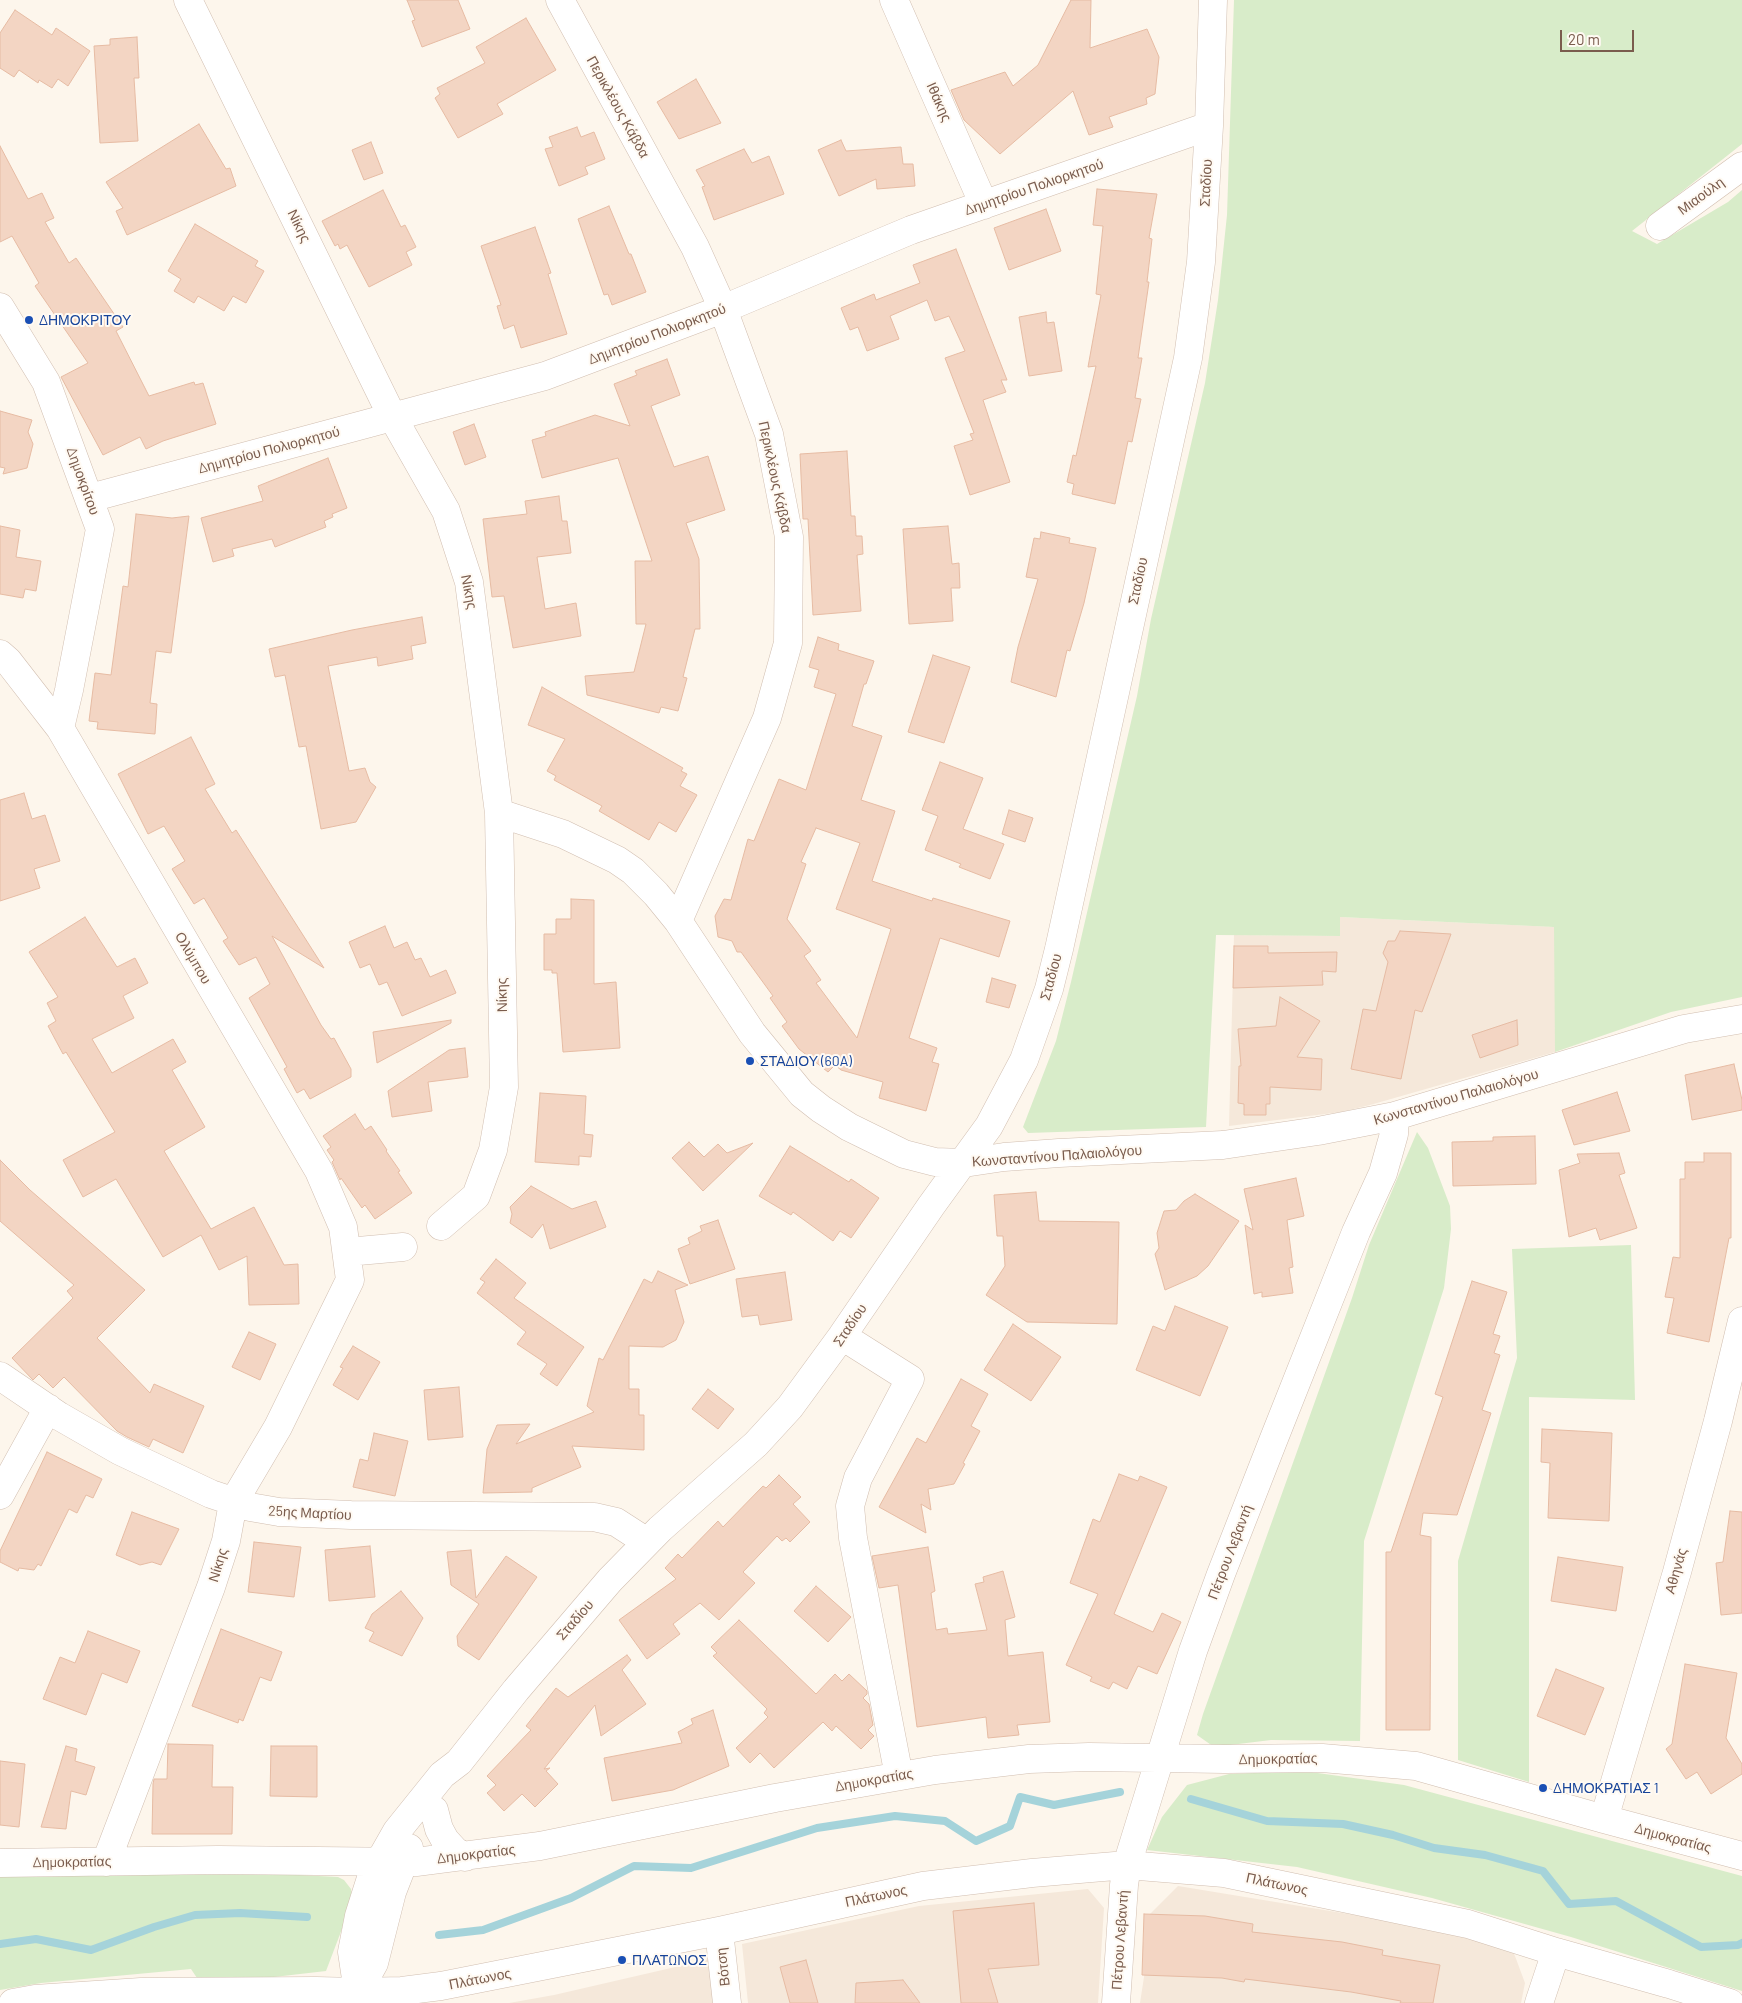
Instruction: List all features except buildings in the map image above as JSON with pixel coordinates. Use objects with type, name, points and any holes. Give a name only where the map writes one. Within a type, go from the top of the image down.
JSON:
[{"type":"street","name":"Νίκης","points":[[188,0],[392,416],[446,511],[469,582],[499,813],[504,1087],[493,1150],[476,1196],[441,1226]]},
{"type":"street","name":"Περικλέους Κάβδα","points":[[560,0],[695,247],[722,309],[769,434],[789,537],[788,643],[766,718],[678,921]]},
{"type":"street","name":"Ιθάκης","points":[[894,0],[984,205]]},
{"type":"street","name":"Σταδίου","points":[[358,1998],[374,1963],[392,1892],[390,1862],[412,1811],[442,1775],[459,1762],[570,1625],[646,1542],[726,1472],[773,1426],[800,1394],[893,1260],[964,1163],[999,1110],[1024,1060],[1049,989],[1059,949],[1093,786],[1188,358],[1201,262],[1210,126],[1213,0]]},
{"type":"street","name":"Δημητρίου Πολιορκητού","points":[[90,498],[545,376],[722,309],[874,244],[1210,126]]},
{"type":"street","name":"Μιαούλη","points":[[1660,226],[1742,166]]},
{"type":"street","name":"Δημοκρίτου","points":[[0,307],[46,382],[100,529],[70,690],[60,728]]},
{"type":"street","name":"Ολύμπου","points":[[0,654],[60,728],[319,1171],[343,1227],[350,1280]]},
{"type":"street","name":"Κωνσταντίνου Παλαιολόγου","points":[[499,813],[563,834],[617,860],[644,880],[678,921],[752,1033],[783,1072],[812,1102],[849,1127],[904,1154],[935,1162],[964,1163],[1004,1157],[1059,1153],[1223,1145],[1318,1131],[1394,1116],[1684,1029],[1742,1019]]},
{"type":"street","name":"Πέτρου Λεβαντή","points":[[1116,2003],[1127,1865],[1193,1652],[1221,1574],[1356,1232],[1383,1173],[1394,1134],[1394,1116]]},
{"type":"street","points":[[347,1252],[403,1247]]},
{"type":"street","name":"Νίκης","points":[[106,1862],[212,1587],[226,1541],[234,1502],[278,1427],[350,1280]]},
{"type":"street","name":"Αθηνάς","points":[[1604,1820],[1682,1553],[1718,1421],[1742,1321]]},
{"type":"street","points":[[842,1336],[910,1379],[858,1478],[850,1506],[853,1538],[899,1776]]},
{"type":"street","name":"25ης Μαρτίου","points":[[0,1376],[48,1408],[141,1462],[234,1502],[262,1510],[288,1513],[451,1517],[594,1517],[616,1522],[646,1542]]},
{"type":"street","points":[[0,1495],[48,1408]]},
{"type":"street","name":"Δημοκρατίας","points":[[0,1863],[218,1860],[390,1862],[465,1857],[550,1844],[775,1798],[899,1776],[1029,1759],[1089,1757],[1322,1758],[1416,1766],[1604,1820],[1742,1856]]},
{"type":"street","name":"Σταδίου","points":[[390,1862],[419,1831],[434,1810],[454,1775],[459,1762]]},
{"type":"street","points":[[434,1810],[439,1829],[445,1840],[456,1852],[465,1857]]},
{"type":"street","name":"Πλάτωνος","points":[[13,2003],[35,1999],[141,1992],[316,1991],[358,1998],[441,1986],[719,1931],[923,1886],[1032,1873],[1127,1865],[1224,1873],[1468,1924],[1730,2003]]},
{"type":"street","name":"Βότση","points":[[719,1931],[727,2003]]},
{"type":"street","points":[[1539,2003],[1556,1952]]},
{"type":"shaded area","points":[[1340,917],[1555,927],[1555,1052],[1341,1112],[1229,1126],[1234,935],[1340,936]]},
{"type":"shaded area","points":[[1178,1886],[1385,1920],[1512,1948],[1525,1983],[1521,2003],[1140,2003],[1144,1977],[1148,1916]]},
{"type":"shaded area","points":[[1088,1889],[1104,1908],[1098,2003],[748,2003],[742,1944],[919,1906]]},
{"type":"shaded area","points":[[710,1959],[714,2003],[509,2003],[554,1995]]},
{"type":"green space","points":[[1234,0],[1742,0],[1742,144],[1632,231],[1657,244],[1728,202],[1742,190],[1742,997],[1671,1012],[1555,1052],[1554,927],[1340,917],[1340,936],[1216,935],[1206,1127],[1028,1133],[1023,1127],[1056,1041],[1071,982],[1137,696],[1151,619],[1205,383],[1218,300],[1227,215]]},
{"type":"green space","points":[[1417,1132],[1428,1148],[1450,1206],[1451,1229],[1444,1288],[1364,1541],[1360,1741],[1271,1740],[1214,1747],[1197,1735],[1203,1714],[1352,1298],[1369,1245]]},
{"type":"green space","points":[[1631,1245],[1635,1400],[1529,1397],[1529,1782],[1458,1760],[1458,1561],[1517,1358],[1512,1249]]},
{"type":"green space","points":[[1303,1771],[1404,1785],[1742,1876],[1742,1991],[1571,1937],[1432,1898],[1297,1867],[1147,1850],[1162,1817],[1187,1785],[1229,1774]]},
{"type":"green space","points":[[224,1874],[299,1875],[338,1877],[344,1880],[351,1889],[353,1900],[326,1971],[274,1977],[220,1979],[197,1978],[191,1969],[41,1983],[0,1990],[0,1877]]},
{"type":"waterway","points":[[439,1935],[483,1930],[571,1898],[634,1866],[691,1868],[817,1828],[895,1816],[945,1821],[976,1841],[1010,1826],[1020,1797],[1054,1805],[1120,1792]]},
{"type":"waterway","points":[[1191,1799],[1267,1821],[1343,1824],[1393,1835],[1434,1848],[1485,1855],[1543,1871],[1569,1904],[1616,1901],[1701,1947],[1738,1945],[1742,1943]]},
{"type":"waterway","points":[[0,1944],[36,1939],[91,1950],[154,1927],[195,1915],[240,1913],[307,1917]]},
{"type":"place","name":"ΔΗΜΟΚΡΙΤΟΥ","points":[[29,320]]},
{"type":"place","name":"ΣΤΑΔΙΟΥ (60A)","points":[[750,1061]]},
{"type":"place","name":"ΔΗΜΟΚΡΑΤΙΑΣ 1","points":[[1543,1788]]},
{"type":"place","name":"ΠΛΑΤΩΝΟΣ","points":[[622,1960]]}]
